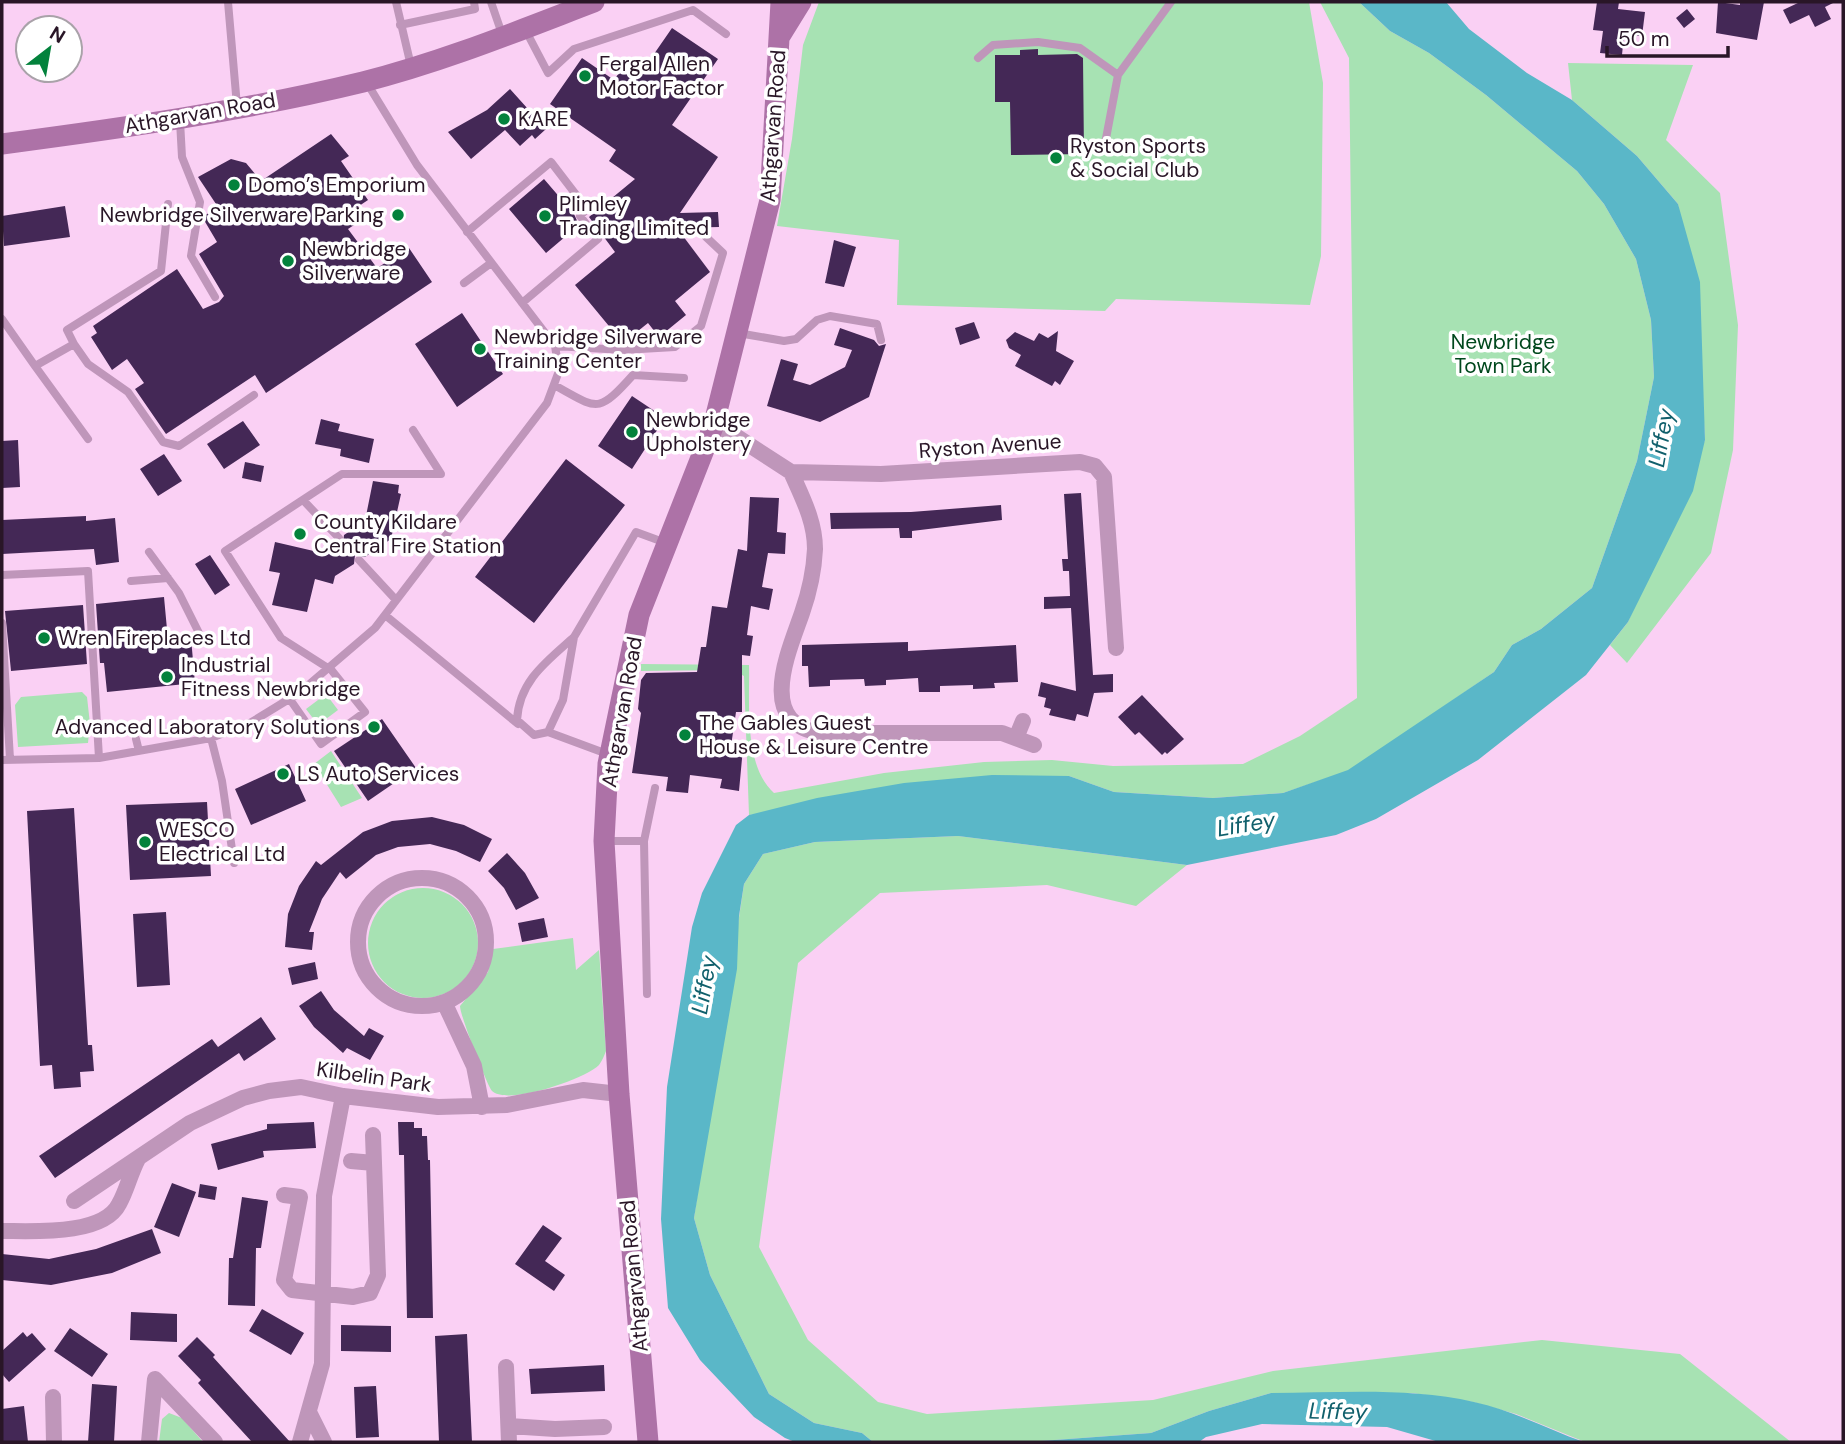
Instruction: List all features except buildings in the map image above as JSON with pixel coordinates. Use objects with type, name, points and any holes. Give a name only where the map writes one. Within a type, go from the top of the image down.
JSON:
[{"type":"main road","name":"Athgarvan Road","points":[[2,144],[237,109],[365,81],[503,37],[594,2]]},
{"type":"main road","name":"Athgarvan Road","points":[[648,1442],[619,1094],[604,841],[610,755],[639,615],[713,427],[770,200],[781,2]]},
{"type":"main road","points":[[778,39],[800,2]]},
{"type":"street","points":[[713,427],[734,435],[791,472],[812,521],[815,547],[809,588],[786,655],[781,684],[782,703],[804,730],[821,733],[1002,733],[1034,744]]},
{"type":"street","name":"Ryston Avenue","points":[[791,472],[881,474],[1080,462],[1095,466],[1104,477],[1116,648]]},
{"type":"street","points":[[1016,737],[1023,721]]},
{"type":"street","points":[[416,878],[436,879],[455,887],[470,900],[481,917],[486,937],[478,972],[458,995],[444,1002],[428,1006],[407,1004],[389,997],[373,984],[362,967],[358,947],[359,927],[367,908],[380,893],[397,882],[416,878]]},
{"type":"street","points":[[444,1002],[474,1066],[482,1107]]},
{"type":"street","name":"Kilbelin Park","points":[[74,1201],[190,1124],[243,1098],[269,1091],[301,1087],[344,1096],[438,1107],[482,1107],[533,1102],[583,1090],[619,1094]]},
{"type":"street","points":[[300,1442],[322,1364],[324,1196],[344,1096]]},
{"type":"street","points":[[284,1195],[300,1197],[284,1280],[292,1290],[353,1297],[370,1293],[375,1287],[378,1275],[373,1135]]},
{"type":"street","points":[[2,1231],[50,1232],[104,1219],[119,1205],[139,1157]]},
{"type":"street","points":[[351,1161],[374,1163]]},
{"type":"street","points":[[506,1367],[509,1434],[596,1431]]},
{"type":"street","points":[[149,1442],[155,1379],[215,1442]]},
{"type":"street","points":[[52,1397],[54,1442]]},
{"type":"street","points":[[310,1414],[324,1442]]},
{"type":"lane","points":[[228,2],[237,109]]},
{"type":"lane","points":[[396,2],[411,66]]},
{"type":"lane","points":[[1104,149],[1118,75],[1171,2]]},
{"type":"lane","points":[[400,25],[491,3],[503,37]]},
{"type":"lane","points":[[524,29],[548,73],[574,49],[693,10],[726,34]]},
{"type":"lane","points":[[978,58],[993,46],[1038,42],[1080,48],[1118,75]]},
{"type":"lane","points":[[2,623],[6,760],[99,758],[211,738],[250,723],[329,668],[375,628],[547,403],[559,371],[555,346],[417,165],[365,81]]},
{"type":"lane","points":[[180,118],[183,157],[200,202],[191,256],[215,297]]},
{"type":"lane","points":[[467,232],[551,162],[587,209],[580,216],[598,239],[522,303]]},
{"type":"lane","points":[[168,204],[161,271],[67,330],[88,364],[128,392],[163,442],[179,446],[254,395]]},
{"type":"lane","points":[[555,346],[622,350],[675,347],[701,326],[723,253],[706,237]]},
{"type":"lane","points":[[464,283],[491,263]]},
{"type":"lane","points":[[736,333],[784,341],[796,339],[817,320],[830,316],[877,324],[881,340]]},
{"type":"lane","points":[[2,318],[88,439]]},
{"type":"lane","points":[[35,366],[74,344]]},
{"type":"lane","points":[[554,384],[588,405],[598,406],[613,398],[633,375],[684,378]]},
{"type":"lane","points":[[289,698],[321,744],[365,712],[329,668],[281,638],[225,551],[342,474],[442,474],[413,430]]},
{"type":"lane","points":[[303,500],[339,538]]},
{"type":"lane","points":[[523,727],[517,720],[524,689],[537,670],[574,638],[636,532],[666,543]]},
{"type":"lane","points":[[149,552],[179,593],[198,633]]},
{"type":"lane","points":[[359,560],[396,600]]},
{"type":"lane","points":[[2,575],[88,571],[99,758]]},
{"type":"lane","points":[[131,580],[168,578]]},
{"type":"lane","points":[[385,615],[534,735],[548,732],[610,755]]},
{"type":"lane","points":[[548,732],[563,700],[574,638]]},
{"type":"lane","points":[[136,738],[139,751]]},
{"type":"lane","points":[[211,738],[222,781],[234,863]]},
{"type":"lane","points":[[647,994],[644,841],[655,788]]},
{"type":"lane","points":[[604,841],[644,841]]},
{"type":"green space","name":"Ryston Sports & Social Club","points":[[819,2],[1309,2],[1323,83],[1321,256],[1310,305],[1116,299],[1105,311],[897,305],[899,240],[777,226],[792,139],[803,45]]},
{"type":"green space","name":"Newbridge Town Park","points":[[1320,2],[1359,2],[1390,31],[1429,53],[1486,95],[1577,171],[1604,204],[1636,259],[1651,320],[1654,377],[1637,461],[1592,588],[1541,629],[1512,645],[1494,672],[1351,770],[1283,793],[1213,798],[1114,792],[1069,776],[749,815],[744,676],[732,670],[641,671],[641,664],[749,665],[749,715],[753,750],[757,767],[774,793],[884,773],[984,762],[1052,760],[1113,766],[1243,764],[1300,736],[1357,698],[1349,58]]},
{"type":"green space","points":[[1568,63],[1693,65],[1666,140],[1720,193],[1738,325],[1733,450],[1711,553],[1627,663],[1610,645],[1628,622],[1705,440],[1701,368],[1678,204],[1637,156],[1572,100]]},
{"type":"green space","points":[[82,692],[87,697],[90,724],[88,743],[18,747],[15,705],[21,697]]},
{"type":"green space","points":[[326,694],[338,710],[318,725],[306,709]]},
{"type":"green space","points":[[331,751],[362,798],[341,807],[314,764]]},
{"type":"green space","points":[[958,836],[1187,865],[1136,906],[1047,885],[880,893],[798,963],[759,1247],[808,1340],[878,1402],[927,1414],[1153,1400],[1273,1371],[1542,1340],[1680,1354],[1791,1442],[1585,1442],[1516,1414],[1473,1402],[1412,1393],[1271,1393],[1209,1411],[1151,1433],[1027,1442],[873,1442],[862,1433],[814,1423],[769,1394],[710,1275],[694,1218],[744,884],[763,854],[815,842]]},
{"type":"green space","points":[[423,888],[444,892],[462,904],[474,922],[478,943],[474,964],[462,982],[444,994],[423,998],[402,994],[384,982],[372,964],[368,943],[372,922],[384,904],[402,892]]},
{"type":"green space","points":[[573,938],[576,970],[599,950],[606,1051],[602,1060],[591,1071],[546,1089],[514,1095],[501,1095],[492,1091],[474,1050],[460,1006],[488,972],[493,949]]},
{"type":"green space","points":[[169,1413],[182,1418],[203,1442],[159,1442],[162,1419]]},
{"type":"water","name":"Liffey","points":[[1359,2],[1446,2],[1469,29],[1527,73],[1572,100],[1637,156],[1678,204],[1700,282],[1705,440],[1693,491],[1628,622],[1586,675],[1478,760],[1376,819],[1336,835],[1187,865],[958,836],[815,842],[763,854],[744,884],[739,916],[737,969],[694,1218],[710,1275],[769,1394],[814,1423],[862,1433],[873,1442],[795,1442],[754,1417],[700,1360],[668,1308],[661,1219],[667,1087],[692,927],[702,893],[736,825],[749,815],[817,798],[904,783],[992,775],[1069,776],[1114,792],[1213,798],[1283,793],[1348,770],[1494,672],[1512,645],[1541,629],[1592,588],[1637,461],[1654,377],[1651,320],[1636,259],[1604,204],[1577,171],[1486,95],[1429,53],[1390,31]]},
{"type":"water","name":"Liffey","points":[[1373,1392],[1449,1397],[1502,1410],[1584,1442],[1439,1442],[1387,1427],[1262,1424],[1206,1437],[1199,1442],[1027,1442],[1151,1433],[1209,1411],[1271,1393]]},
{"type":"place","name":"Fergal Allen Motor Factor","points":[[585,76]]},
{"type":"place","name":"KARE","points":[[504,119]]},
{"type":"place","name":"Ryston Sports & Social Club","points":[[1056,158]]},
{"type":"place","name":"Domo’s Emporium","points":[[234,185]]},
{"type":"place","name":"Newbridge Silverware Parking","points":[[398,215]]},
{"type":"place","name":"Plimley Trading Limited","points":[[545,216]]},
{"type":"place","name":"Newbridge Silverware","points":[[288,261]]},
{"type":"place","name":"Newbridge Silverware Training Center","points":[[480,349]]},
{"type":"place","name":"Newbridge Upholstery","points":[[632,432]]},
{"type":"place","name":"County Kildare Central Fire Station","points":[[300,534]]},
{"type":"place","name":"Wren Fireplaces Ltd","points":[[44,638]]},
{"type":"place","name":"Industrial Fitness Newbridge","points":[[167,677]]},
{"type":"place","name":"Advanced Laboratory Solutions","points":[[374,727]]},
{"type":"place","name":"The Gables Guest House & Leisure Centre","points":[[685,735]]},
{"type":"place","name":"LS Auto Services","points":[[283,774]]},
{"type":"place","name":"WESCO Electrical Ltd","points":[[145,842]]}]
